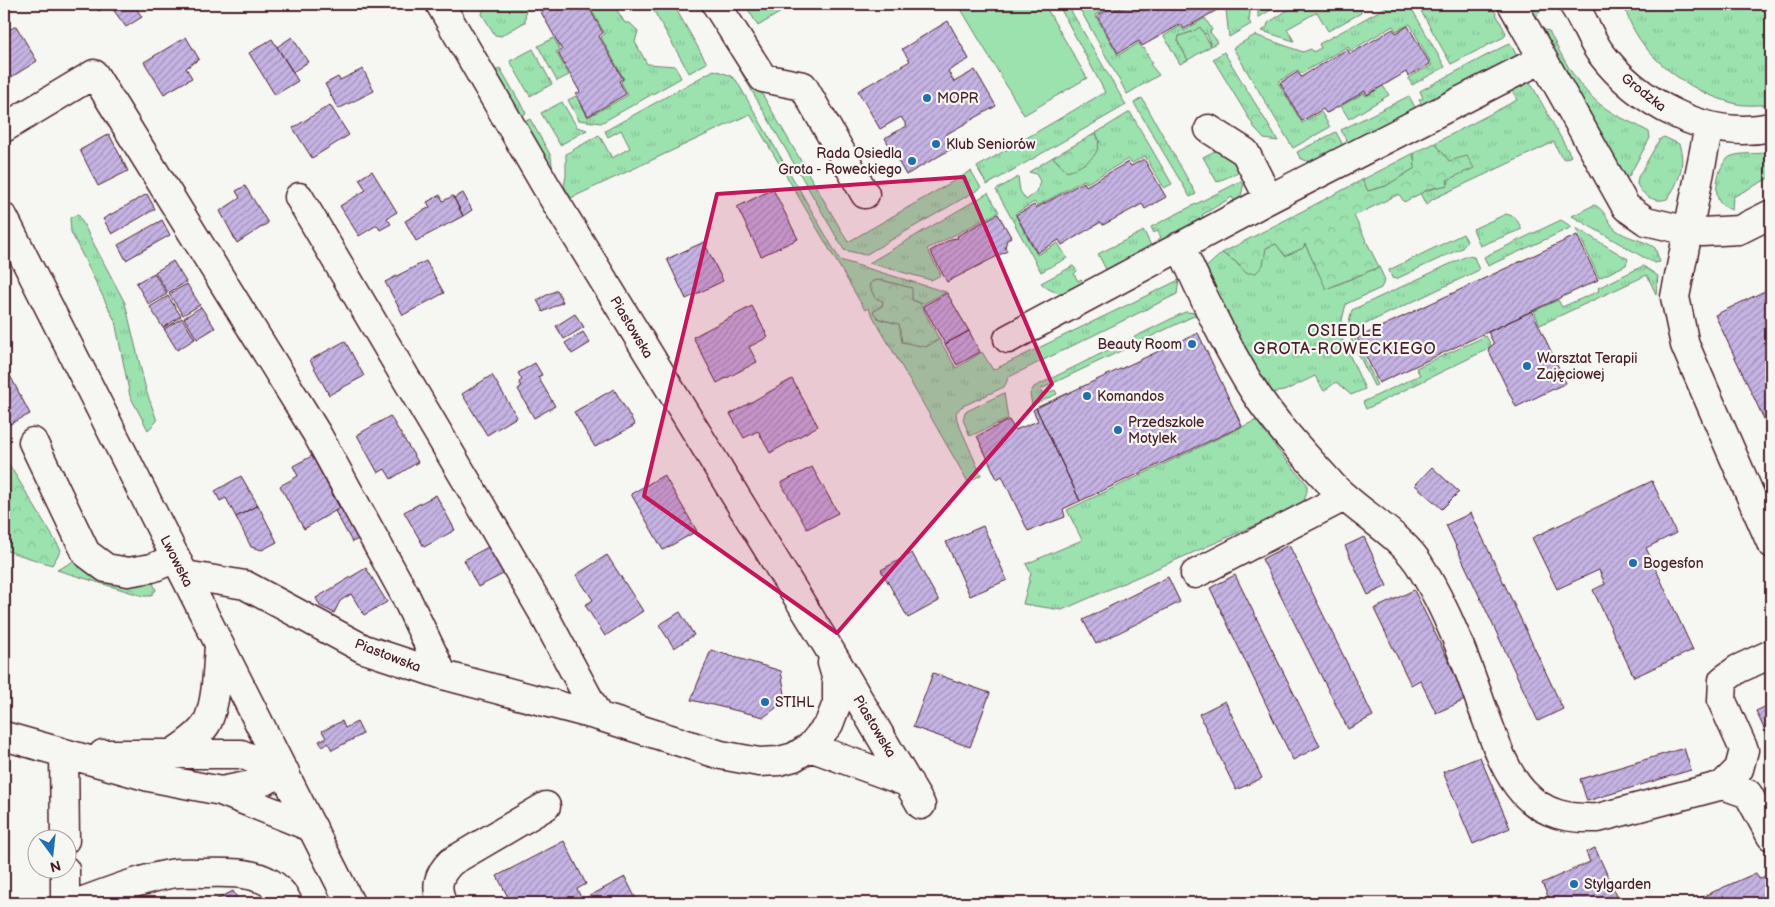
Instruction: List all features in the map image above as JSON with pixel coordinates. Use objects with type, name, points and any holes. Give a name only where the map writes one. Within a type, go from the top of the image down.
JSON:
[{"type":"street","points":[[716,4],[763,78],[803,86],[865,194]]},
{"type":"street","points":[[1512,4],[1626,207],[1646,220],[1688,231],[1726,232],[1739,230],[1771,214]]},
{"type":"street","name":"Piastowska","points":[[444,5],[547,188],[828,647],[915,794],[810,747]]},
{"type":"street","name":"Grodzka","points":[[1577,6],[1598,50],[1628,82],[1665,111],[1710,126],[1760,129],[1771,127]]},
{"type":"street","points":[[1008,339],[1180,246],[1542,59]]},
{"type":"street","points":[[4,128],[94,74],[317,434],[404,593],[443,675]]},
{"type":"street","points":[[1710,126],[1675,296],[1685,345],[1771,543]]},
{"type":"street","points":[[1209,130],[1244,152],[1270,199]]},
{"type":"street","points":[[299,197],[542,610],[598,716]]},
{"type":"street","name":"Lwowska","points":[[4,218],[350,903]]},
{"type":"street","points":[[1180,246],[1211,312],[1254,391],[1287,436],[1344,497],[1403,546],[1422,567],[1465,659],[1498,749],[1522,791],[1538,806],[1556,814],[1571,817],[1598,818],[1723,785],[1740,769],[1744,750],[1722,701],[1723,680],[1738,669],[1771,654]]},
{"type":"street","points":[[33,442],[86,553],[106,568],[128,572],[152,568],[181,567]]},
{"type":"street","points":[[1195,574],[1344,497]]},
{"type":"street","name":"Piastowska","points":[[181,567],[245,585],[364,648],[443,675],[598,716],[721,754],[759,762],[779,761],[794,757],[810,747],[829,724],[837,703],[837,680],[828,647]]},
{"type":"street","points":[[173,753],[189,742],[207,722],[214,698],[219,646]]},
{"type":"street","points":[[4,736],[148,777],[221,791],[313,828]]},
{"type":"street","points":[[64,753],[145,755],[173,753],[241,754],[285,772]]},
{"type":"street","points":[[64,753],[64,830]]},
{"type":"street","points":[[221,791],[257,784],[285,772]]},
{"type":"street","points":[[1723,785],[1748,794],[1771,836]]},
{"type":"street","points":[[442,903],[437,884],[442,871],[451,862],[546,806]]},
{"type":"street","points":[[78,903],[137,882],[172,873],[231,872],[260,877],[283,892],[288,903]]},
{"type":"street","points":[[65,880],[65,903]]},
{"type":"highlighted area","points":[[964,177],[1052,384],[837,633],[644,496],[717,194]]},
{"type":"green space","points":[[485,4],[526,4],[525,22],[501,36],[495,35],[482,14]]},
{"type":"green space","points":[[588,4],[613,4],[625,23],[630,23],[638,31],[635,42],[647,64],[675,66],[681,78],[601,123],[579,120],[568,100],[576,96],[588,117],[628,95],[621,82],[624,79],[601,37],[605,34]]},
{"type":"green space","points":[[650,4],[673,4],[707,63],[689,73]]},
{"type":"green space","points":[[745,4],[794,4],[758,26]]},
{"type":"green space","points":[[970,4],[1044,4],[1087,78],[1024,115],[961,9]]},
{"type":"green space","points":[[1058,4],[1067,4],[1126,105],[987,185],[977,167],[1105,92]]},
{"type":"green space","points":[[1077,4],[1114,4],[1095,15],[1118,55],[1139,43],[1152,63],[1150,64],[1159,75],[1127,94]]},
{"type":"green space","points":[[1114,4],[1125,4],[1117,8]]},
{"type":"green space","points":[[1237,4],[1251,4],[1249,21],[1251,24],[1229,37],[1226,10]]},
{"type":"green space","points":[[1258,4],[1280,4],[1258,18]]},
{"type":"green space","points":[[1297,4],[1360,4],[1361,13],[1328,31],[1317,12],[1287,29],[1294,41],[1262,31],[1267,27],[1268,23]]},
{"type":"green space","points":[[1392,4],[1409,4],[1445,67],[1412,85],[1408,78],[1432,65],[1410,24],[1396,31],[1393,26],[1350,51],[1348,46],[1301,74],[1298,70],[1278,82],[1302,123],[1321,112],[1330,127],[1293,148],[1233,48],[1255,35],[1303,52],[1311,49],[1313,52],[1321,48],[1319,44]]},
{"type":"green space","points":[[1417,4],[1489,4],[1506,33],[1504,37],[1451,64]]},
{"type":"green space","points":[[1527,4],[1541,4],[1542,9],[1535,18]]},
{"type":"green space","points":[[1624,4],[1771,4],[1771,104],[1737,104],[1719,99],[1683,81],[1652,55],[1630,22]]},
{"type":"green space","points":[[1205,18],[1212,30],[1210,32],[1218,42],[1211,46],[1207,34],[1192,32],[1179,36],[1178,42],[1188,60],[1180,64],[1164,36],[1180,26],[1184,31]]},
{"type":"green space","points":[[1200,27],[1211,46],[1188,60],[1178,42],[1179,36]]},
{"type":"green space","points":[[1541,29],[1549,31],[1572,73],[1595,100],[1615,115],[1649,132],[1650,138],[1629,176],[1623,180]]},
{"type":"green space","points":[[554,38],[560,50],[556,52],[569,75],[557,81],[538,46]]},
{"type":"green space","points":[[1510,43],[1518,58],[1424,108],[1419,100],[1423,98],[1420,91]]},
{"type":"green space","points":[[533,49],[552,84],[530,96],[510,61]]},
{"type":"green space","points":[[736,49],[848,242],[971,171],[981,188],[865,255],[844,250],[730,53]]},
{"type":"green space","points":[[1224,52],[1278,141],[1264,139],[1256,130],[1213,59]]},
{"type":"green space","points":[[500,68],[526,113],[519,117],[492,73]]},
{"type":"green space","points":[[714,70],[729,75],[736,80],[840,260],[946,292],[923,304],[912,300],[911,288],[881,280],[882,306],[874,311],[879,319],[899,324],[934,343],[939,339],[956,368],[982,352],[993,370],[1179,280],[1177,294],[1009,377],[1004,387],[961,407],[956,413],[957,420],[981,475],[968,482],[871,313],[868,308],[865,310],[750,114],[571,198],[564,186],[566,154],[599,135],[612,158],[630,148],[621,130],[608,137],[605,131]]},
{"type":"green space","points":[[1526,81],[1530,82],[1571,156],[1565,159],[1561,157],[1554,142],[1433,199],[1426,205],[1420,193],[1448,184],[1449,162],[1435,143],[1517,100],[1511,88]]},
{"type":"green space","points":[[1383,86],[1389,95],[1349,119],[1341,106],[1364,93],[1366,96]]},
{"type":"green space","points":[[1409,96],[1417,111],[1349,145],[1341,130]]},
{"type":"green space","points":[[1142,98],[1196,194],[1190,197],[1134,103]]},
{"type":"green space","points":[[562,102],[577,127],[587,130],[560,145],[541,113]]},
{"type":"green space","points":[[1130,112],[1172,184],[1164,188],[1145,156],[1132,163],[1128,159],[1087,183],[1084,180],[1037,206],[1034,202],[1015,214],[1037,255],[1058,243],[1067,258],[1041,272],[996,190],[1018,177],[1020,191],[1026,200],[1037,192],[1040,181],[1036,174],[1029,172],[1053,157],[1067,172],[1100,142],[1096,133]]},
{"type":"green space","points":[[530,119],[551,156],[553,173],[522,123]]},
{"type":"green space","points":[[1336,132],[1344,147],[1311,163],[1300,158],[1297,152]]},
{"type":"green space","points":[[1096,133],[1098,147],[1096,153],[1080,166],[1067,172],[1053,157]]},
{"type":"green space","points":[[1664,137],[1679,144],[1682,159],[1680,173],[1675,186],[1667,199],[1658,200],[1649,198],[1637,184],[1638,177],[1660,139]]},
{"type":"green space","points":[[1435,143],[1449,161],[1467,156],[1474,168],[1447,180],[1448,185],[1429,189],[1404,202],[1399,194],[1354,216],[1379,267],[1326,289],[1305,244],[1303,248],[1285,256],[1276,244],[1266,248],[1263,265],[1256,273],[1246,273],[1236,262],[1222,253],[1362,180],[1368,191],[1386,186],[1415,168],[1414,153]]},
{"type":"green space","points":[[1215,151],[1223,152],[1245,169],[1217,182],[1203,157]]},
{"type":"green space","points":[[1771,152],[1771,177],[1733,197],[1732,210],[1726,208],[1717,196],[1717,183],[1718,176],[1727,159],[1737,155]]},
{"type":"green space","points":[[1414,153],[1415,168],[1386,186],[1368,191],[1362,180]]},
{"type":"green space","points":[[1245,179],[1241,196],[1236,204],[1232,197],[1202,215],[1205,220],[1161,245],[1158,240],[1161,237],[1157,231],[1154,233],[1151,227]]},
{"type":"green space","points":[[988,193],[999,212],[927,249],[941,275],[931,280],[869,263]]},
{"type":"green space","points":[[1594,205],[1601,209],[1615,229],[1655,248],[1660,262],[1655,263],[1643,257],[1572,216]]},
{"type":"green space","points":[[78,214],[125,303],[146,390],[157,421],[148,430],[130,396],[115,321],[71,232],[70,218]]},
{"type":"green space","points":[[1506,214],[1515,217],[1522,229],[1480,246],[1473,229]]},
{"type":"green space","points":[[1561,220],[1572,227],[1488,266],[1484,257]]},
{"type":"green space","points":[[1576,228],[1628,259],[1626,265],[1599,278]]},
{"type":"green space","points":[[1144,231],[1153,250],[1109,275],[1098,254]]},
{"type":"green space","points":[[1463,234],[1467,241],[1462,248],[1396,279],[1392,278],[1389,270]]},
{"type":"green space","points":[[1276,244],[1285,256],[1303,248],[1305,244],[1327,289],[1379,267],[1385,280],[1381,288],[1346,304],[1339,332],[1365,389],[1351,395],[1336,382],[1324,391],[1315,376],[1284,391],[1268,393],[1202,271],[1222,253],[1239,266],[1263,265],[1265,248]]},
{"type":"green space","points":[[1467,256],[1474,257],[1479,270],[1351,331],[1377,385],[1374,386],[1347,331],[1352,310]]},
{"type":"green space","points":[[1073,266],[1077,271],[1074,274],[1078,281],[1081,279],[1086,286],[1063,293],[1052,290],[1041,283]]},
{"type":"green space","points":[[1643,266],[1658,276],[1656,294],[1647,275],[1540,325],[1534,311],[1558,300],[1562,307],[1599,291],[1598,288]]},
{"type":"green space","points":[[881,280],[912,288],[912,300],[920,303],[939,339],[926,347],[902,342],[899,324],[879,319],[873,312],[882,306],[883,301],[875,298],[869,285],[873,281]]},
{"type":"green space","points":[[1185,312],[1200,313],[1041,389],[1043,395],[1055,390],[1057,394],[1032,405],[1030,394],[1034,387]]},
{"type":"green space","points":[[1486,336],[1491,345],[1486,350],[1366,409],[1363,402],[1420,375],[1416,368]]},
{"type":"green space","points":[[1004,393],[1008,419],[970,436],[963,420],[965,412]]},
{"type":"green space","points":[[1261,418],[1277,449],[1307,484],[1304,501],[1297,507],[1062,610],[1023,604],[1031,573],[1026,564],[1082,540],[1067,510]]},
{"type":"green space","points":[[4,456],[61,550],[52,565],[4,550]]},
{"type":"green space","points":[[76,560],[150,576],[156,590],[151,596],[143,596],[57,570]]},
{"type":"building","points":[[94,4],[109,4],[99,11]]},
{"type":"building","points":[[109,4],[144,4],[136,8],[142,17],[126,27]]},
{"type":"building","points":[[543,4],[587,4],[603,33],[599,36],[623,79],[619,81],[626,94],[588,116],[576,94],[580,92],[558,53],[562,50],[541,12],[546,9]]},
{"type":"building","points":[[1128,4],[1235,4],[1224,10],[1222,7],[1184,29],[1181,24],[1142,46],[1139,41],[1118,53],[1097,16],[1114,6],[1117,10]]},
{"type":"building","name":"MOPR","points":[[948,21],[969,59],[948,71],[954,82],[975,70],[996,106],[945,135],[953,148],[906,175],[885,138],[907,126],[901,117],[880,129],[858,91],[910,61],[902,49]]},
{"type":"building","points":[[16,26],[37,61],[10,78],[4,68],[4,33]]},
{"type":"building","points":[[1408,26],[1430,64],[1408,76],[1406,72],[1367,95],[1365,91],[1329,112],[1326,113],[1323,109],[1302,121],[1280,83],[1298,72],[1301,77],[1347,49],[1350,54],[1393,29],[1396,33]]},
{"type":"building","points":[[186,37],[199,59],[186,68],[192,78],[164,94],[144,62]]},
{"type":"building","points":[[292,37],[308,62],[293,72],[277,47]]},
{"type":"building","points":[[272,39],[298,81],[275,95],[249,53]]},
{"type":"building","points":[[363,69],[374,91],[338,109],[325,84],[338,77],[340,80]]},
{"type":"building","points":[[330,105],[349,135],[312,158],[293,128]]},
{"type":"building","points":[[109,134],[128,171],[98,186],[80,150]]},
{"type":"building","points":[[1144,159],[1166,197],[1145,209],[1142,204],[1103,225],[1101,222],[1062,245],[1059,240],[1037,253],[1016,215],[1034,205],[1036,208],[1084,182],[1086,186],[1128,162],[1131,166]]},
{"type":"building","points":[[372,171],[397,212],[387,218],[391,224],[380,230],[377,225],[359,236],[340,206],[366,190],[359,179]]},
{"type":"building","points":[[245,186],[268,223],[237,243],[220,211],[240,198],[236,191]]},
{"type":"building","points":[[773,189],[798,239],[761,256],[737,207]]},
{"type":"building","points":[[463,193],[472,210],[463,216],[454,198]]},
{"type":"building","points":[[147,194],[155,209],[112,234],[103,219]]},
{"type":"building","points":[[440,195],[443,201],[453,196],[463,216],[416,241],[405,221],[430,207],[427,202]]},
{"type":"building","points":[[998,214],[1011,237],[1007,240],[1005,247],[1007,251],[947,282],[930,251],[951,239],[958,238],[957,236]]},
{"type":"building","points":[[162,220],[170,235],[126,260],[118,245]]},
{"type":"building","points":[[1577,235],[1598,280],[1379,383],[1357,338]]},
{"type":"building","points":[[704,242],[723,281],[686,299],[667,259]]},
{"type":"building","points":[[173,261],[186,282],[168,293],[155,272]]},
{"type":"building","points":[[426,261],[444,293],[403,315],[385,282]]},
{"type":"building","points":[[154,273],[167,294],[149,305],[136,283]]},
{"type":"building","points":[[187,284],[200,305],[183,315],[169,294]]},
{"type":"building","points":[[1771,288],[1771,434],[1715,315]]},
{"type":"building","points":[[557,290],[563,302],[543,312],[537,300]]},
{"type":"building","points":[[947,293],[969,331],[945,344],[923,306]]},
{"type":"building","points":[[168,296],[181,316],[163,328],[150,307]]},
{"type":"building","points":[[752,306],[768,337],[749,347],[757,362],[717,383],[693,337]]},
{"type":"building","points":[[201,307],[215,328],[197,339],[184,318]]},
{"type":"building","name":"Warsztat Terapii Zajęciowej","points":[[1532,311],[1566,383],[1516,407],[1488,349],[1494,344],[1488,332]]},
{"type":"building","points":[[575,314],[584,327],[564,339],[556,326]]},
{"type":"building","points":[[182,318],[195,339],[177,350],[164,329]]},
{"type":"building","points":[[969,331],[980,352],[957,365],[945,344]]},
{"type":"building","points":[[583,332],[590,343],[572,354],[565,343]]},
{"type":"building","points":[[1198,333],[1242,426],[1080,501],[1036,408]]},
{"type":"building","points":[[345,341],[364,376],[329,395],[310,360]]},
{"type":"building","points":[[535,363],[542,375],[538,377],[555,406],[534,418],[518,389],[521,387],[519,382],[522,380],[518,373]]},
{"type":"building","points":[[4,364],[30,414],[6,426],[4,422]]},
{"type":"building","points":[[492,375],[517,417],[487,435],[462,394]]},
{"type":"building","points":[[792,379],[818,426],[770,453],[758,431],[744,438],[730,414]]},
{"type":"building","points":[[614,389],[635,425],[595,447],[574,412]]},
{"type":"building","points":[[1036,408],[1080,501],[1063,509],[1065,517],[1028,531],[1002,476],[997,479],[977,436],[1009,420],[1015,430],[1038,421],[1033,410]]},
{"type":"building","points":[[390,416],[418,462],[391,479],[385,469],[378,473],[357,435]]},
{"type":"building","points":[[312,456],[340,508],[304,529],[280,486],[298,476],[293,466]]},
{"type":"building","points":[[812,467],[838,513],[807,529],[781,483]]},
{"type":"building","points":[[1432,467],[1459,492],[1442,509],[1415,485]]},
{"type":"building","points":[[664,475],[697,531],[663,550],[631,494]]},
{"type":"building","points":[[241,476],[258,505],[236,517],[226,498],[220,501],[215,491]]},
{"type":"building","points":[[1652,481],[1676,533],[1646,548],[1693,650],[1634,677],[1593,590],[1605,584],[1599,570],[1557,589],[1532,538]]},
{"type":"building","points":[[339,490],[365,536],[352,542],[335,511],[340,508],[332,494]]},
{"type":"building","points":[[436,495],[455,530],[424,547],[404,512]]},
{"type":"building","points":[[258,505],[277,542],[262,550],[251,547],[236,517]]},
{"type":"building","points":[[1471,513],[1563,709],[1538,721],[1446,525]]},
{"type":"building","points":[[983,526],[1007,580],[970,596],[946,542]]},
{"type":"building","points":[[1364,537],[1387,586],[1368,595],[1345,546]]},
{"type":"building","points":[[1289,545],[1373,716],[1348,729],[1262,559]]},
{"type":"building","points":[[490,546],[505,573],[478,587],[464,560]]},
{"type":"building","points":[[912,553],[939,601],[908,618],[881,570]]},
{"type":"building","points":[[607,555],[643,611],[605,636],[585,605],[593,600],[576,575]]},
{"type":"building","points":[[366,568],[387,602],[364,615],[351,594],[340,601],[334,613],[320,606],[316,598]]},
{"type":"building","points":[[1235,575],[1320,746],[1293,760],[1210,588]]},
{"type":"building","points":[[1168,577],[1180,602],[1096,644],[1083,620]]},
{"type":"building","points":[[1414,590],[1467,699],[1436,713],[1420,680],[1411,685],[1374,609]]},
{"type":"building","points":[[680,612],[694,635],[674,648],[659,625]]},
{"type":"building","points":[[711,650],[781,671],[786,700],[764,717],[691,700]]},
{"type":"building","points":[[933,673],[990,693],[970,747],[913,727]]},
{"type":"building","points":[[1225,701],[1262,778],[1236,790],[1199,714]]},
{"type":"building","points":[[1771,704],[1771,744],[1756,711]]},
{"type":"building","points":[[342,721],[345,728],[357,722],[363,734],[332,750],[328,743],[322,746],[319,741],[326,738],[322,731]]},
{"type":"building","points":[[1684,748],[1691,770],[1587,801],[1580,779]]},
{"type":"building","points":[[1480,757],[1510,828],[1473,844],[1443,772]]},
{"type":"building","points":[[564,841],[586,884],[577,889],[582,900],[575,903],[511,903],[497,876]]},
{"type":"building","points":[[1595,848],[1617,896],[1601,903],[1551,903],[1542,883],[1590,862],[1586,852]]},
{"type":"building","points":[[1756,873],[1759,879],[1771,873],[1771,903],[1688,903]]},
{"type":"building","points":[[625,877],[638,903],[575,903],[582,900]]},
{"type":"building","points":[[233,891],[240,903],[210,903]]},
{"type":"building","points":[[740,897],[743,903],[728,903]]},
{"type":"place","name":"MOPR","points":[[927,98]]},
{"type":"place","name":"Klub Seniorów","points":[[936,144]]},
{"type":"place","name":"Rada Osiedla Grota - Roweckiego","points":[[912,161]]},
{"type":"place","name":"Beauty Room","points":[[1192,344]]},
{"type":"place","name":"Warsztat Terapii Zajęciowej","points":[[1527,366]]},
{"type":"place","name":"Komandos","points":[[1087,396]]},
{"type":"place","name":"Przedszkole Motylek","points":[[1118,430]]},
{"type":"place","name":"Bogesfon","points":[[1633,563]]},
{"type":"place","name":"STIHL","points":[[765,702]]},
{"type":"place","name":"Stylgarden","points":[[1574,884]]},
{"type":"district","name":"OSIEDLE GROTA-ROWECKIEGO","points":[[1345,339]]}]
